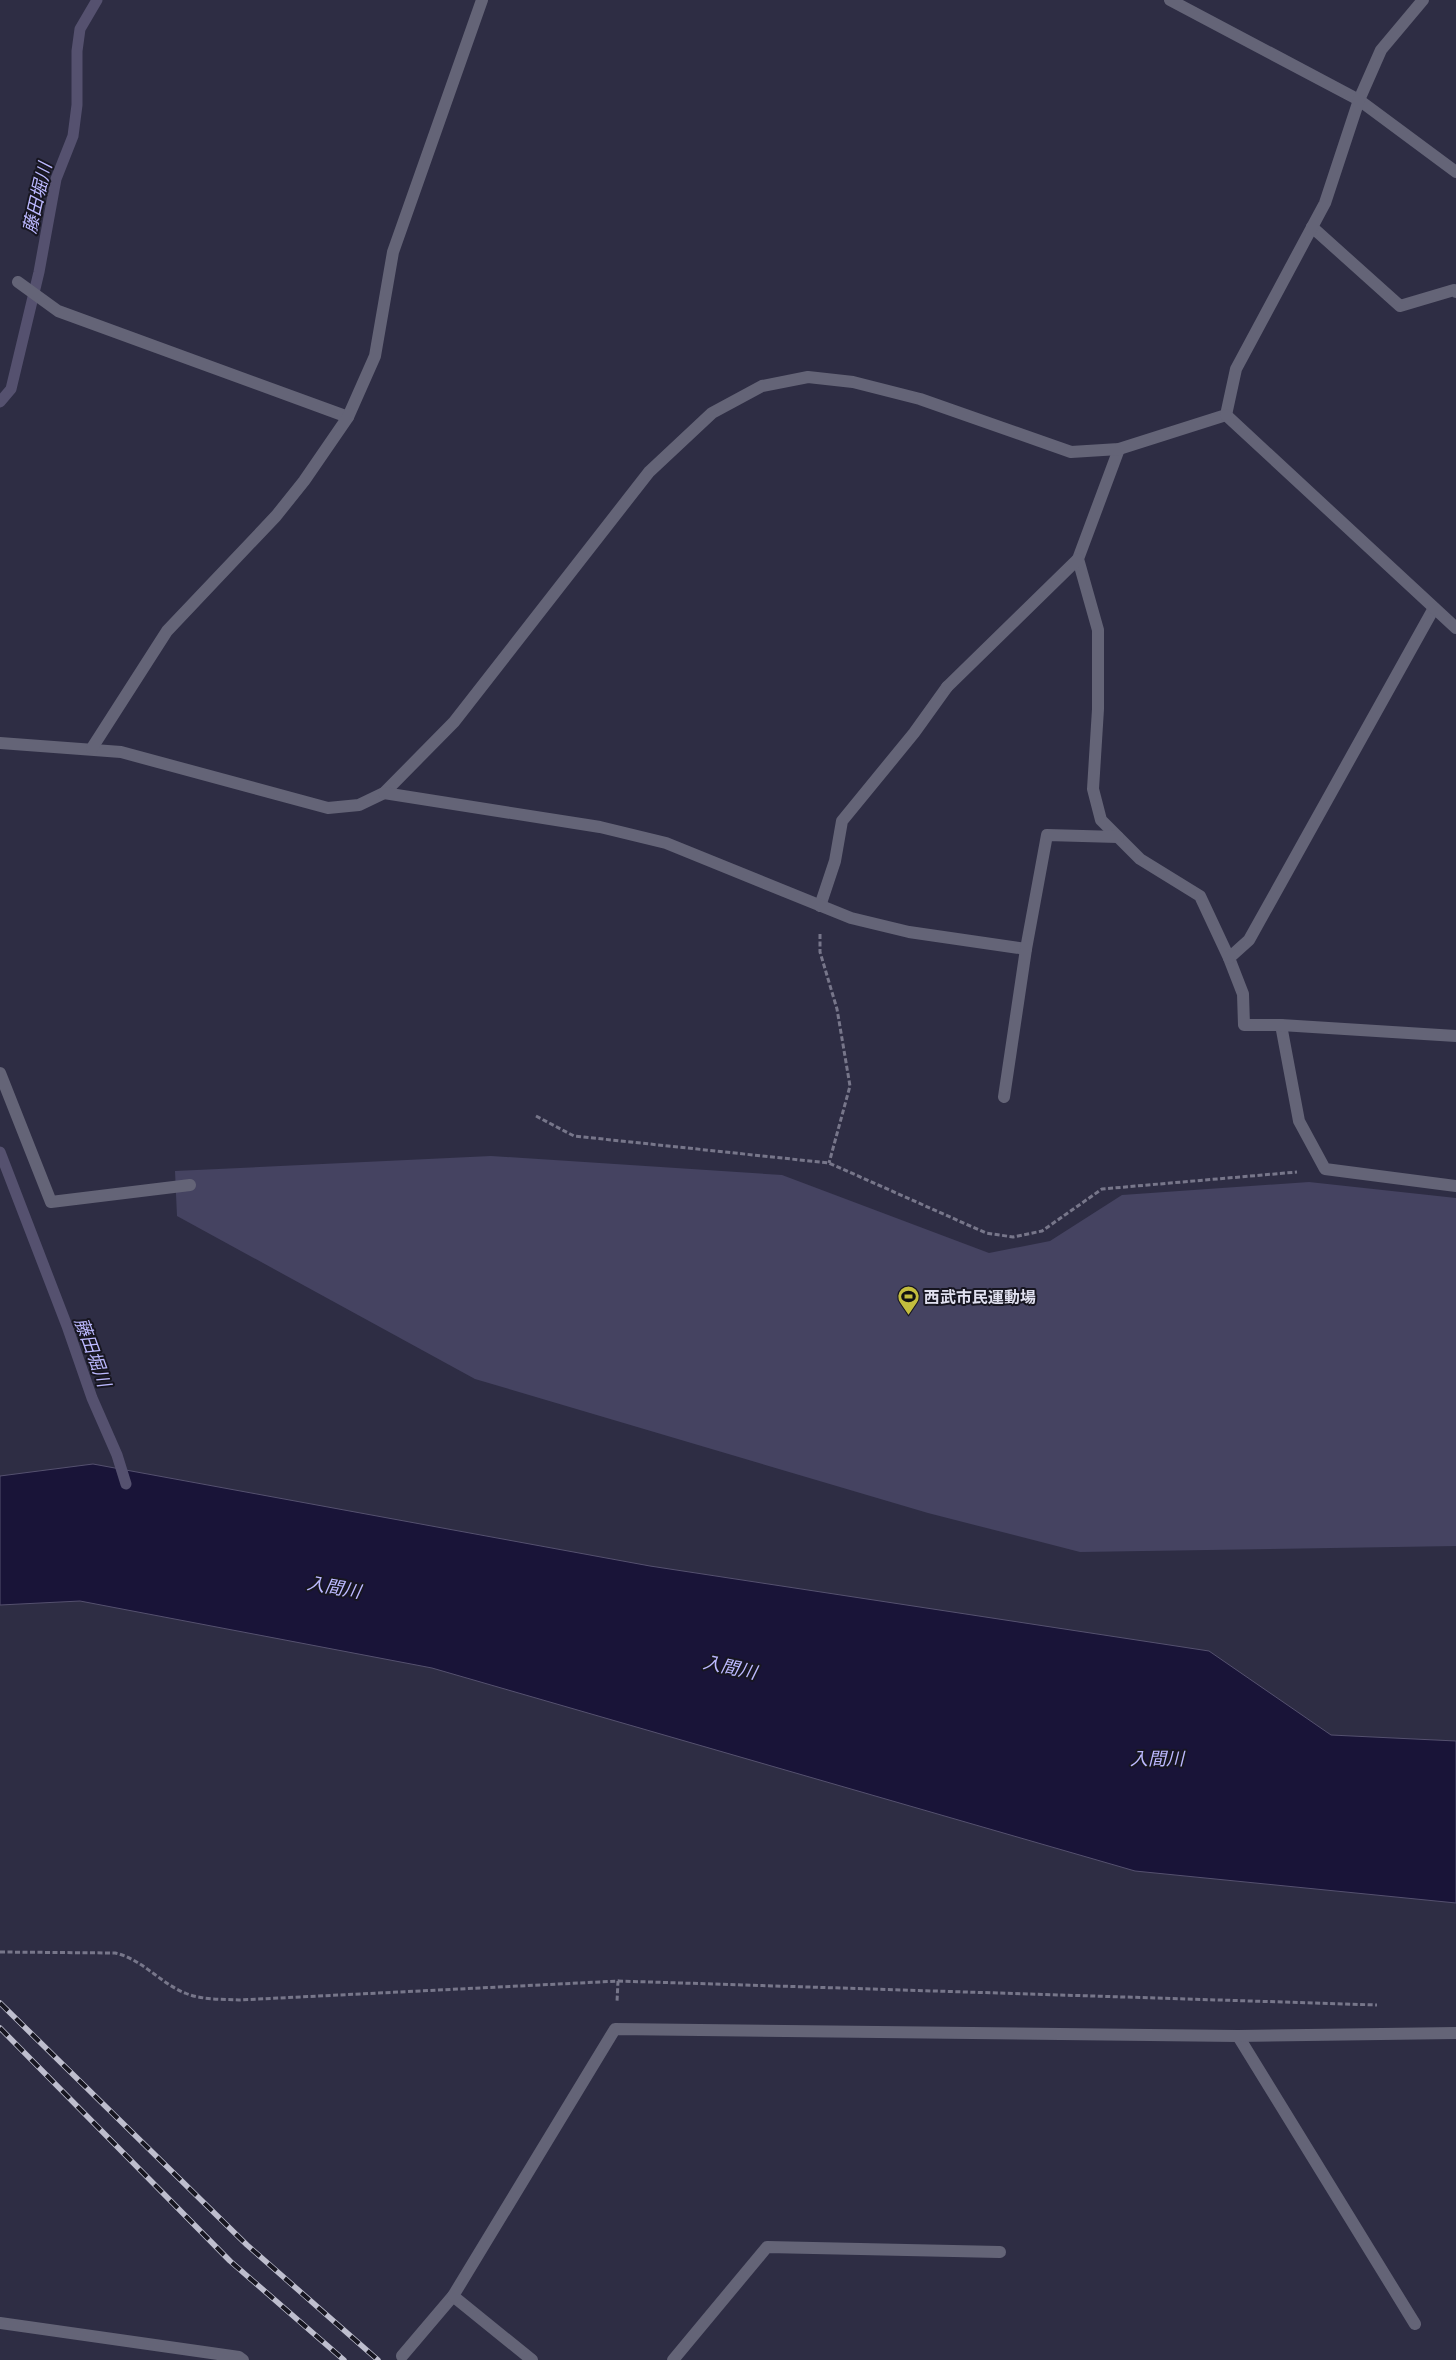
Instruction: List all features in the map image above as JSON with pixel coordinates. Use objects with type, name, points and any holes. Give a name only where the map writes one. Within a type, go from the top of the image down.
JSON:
[{"type":"street","points":[[92,748],[167,631],[276,516],[304,481],[348,417],[375,356],[393,252],[482,0]]},
{"type":"street","points":[[1170,0],[1359,100],[1456,172]]},
{"type":"street","points":[[1226,415],[1236,369],[1325,203],[1359,100],[1381,50],[1423,0]]},
{"type":"street","points":[[1312,227],[1400,306],[1456,292]]},
{"type":"street","points":[[18,282],[58,311],[348,417]]},
{"type":"street","points":[[0,743],[92,748],[121,752],[328,808],[359,805],[384,793],[454,722],[649,472],[712,413],[762,386],[808,377],[853,382],[920,399],[1071,452],[1119,450],[1226,415]]},
{"type":"street","points":[[1226,415],[1456,628]]},
{"type":"street","points":[[820,906],[835,861],[842,821],[914,733],[947,687],[1078,559],[1119,450]]},
{"type":"street","points":[[1078,559],[1098,630],[1098,709],[1093,789],[1101,820],[1140,859],[1200,896],[1230,958],[1243,994],[1244,1025],[1281,1025],[1456,1036]]},
{"type":"street","points":[[1230,958],[1249,940],[1434,608]]},
{"type":"street","points":[[384,793],[600,827],[666,843],[851,918],[909,932],[1026,949]]},
{"type":"street","points":[[1004,1097],[1026,949],[1047,835],[1118,837]]},
{"type":"street","points":[[1281,1025],[1300,1121],[1325,1169],[1456,1186]]},
{"type":"street","points":[[0,1074],[50,1202],[190,1186]]},
{"type":"street","points":[[402,2356],[453,2296],[615,2029],[1238,2036],[1456,2034]]},
{"type":"street","points":[[1238,2036],[1415,2324]]},
{"type":"street","points":[[673,2360],[767,2247],[1000,2252]]},
{"type":"street","points":[[453,2296],[532,2360]]},
{"type":"street","points":[[0,2323],[239,2357],[243,2360]]},
{"type":"path","points":[[820,906],[820,952],[837,1009],[850,1086],[829,1163]]},
{"type":"path","points":[[536,1116],[574,1136],[829,1163],[986,1233],[1014,1237],[1042,1231],[1102,1189],[1325,1169]]},
{"type":"path","points":[[0,1952],[115,1953],[127,1956],[184,1992],[197,1997],[239,2000],[618,1982],[1384,2005]]},
{"type":"path","points":[[615,2029],[618,1982]]},
{"type":"shaded area","name":"西武市民運動場","points":[[491,1156],[782,1175],[989,1253],[1050,1241],[1122,1195],[1309,1182],[1456,1198],[1456,1546],[1080,1552],[928,1513],[475,1379],[177,1216],[175,1171]]},
{"type":"water","name":"入間川","points":[[93,1464],[650,1566],[1209,1651],[1331,1735],[1456,1741],[1456,1903],[1135,1871],[432,1668],[80,1601],[0,1605],[0,1476]]},
{"type":"waterway","name":"藤田堀川","points":[[0,402],[11,389],[39,272],[56,179],[73,136],[77,105],[77,51],[80,29],[97,0]]},
{"type":"waterway","name":"藤田堀川","points":[[0,1152],[67,1326],[92,1398],[117,1455],[126,1484]]},
{"type":"railway","points":[[0,2003],[247,2245],[378,2360]]},
{"type":"railway","points":[[0,2028],[230,2261],[344,2360]]},
{"type":"place","name":"西武市民運動場","points":[[908,1316]]}]
